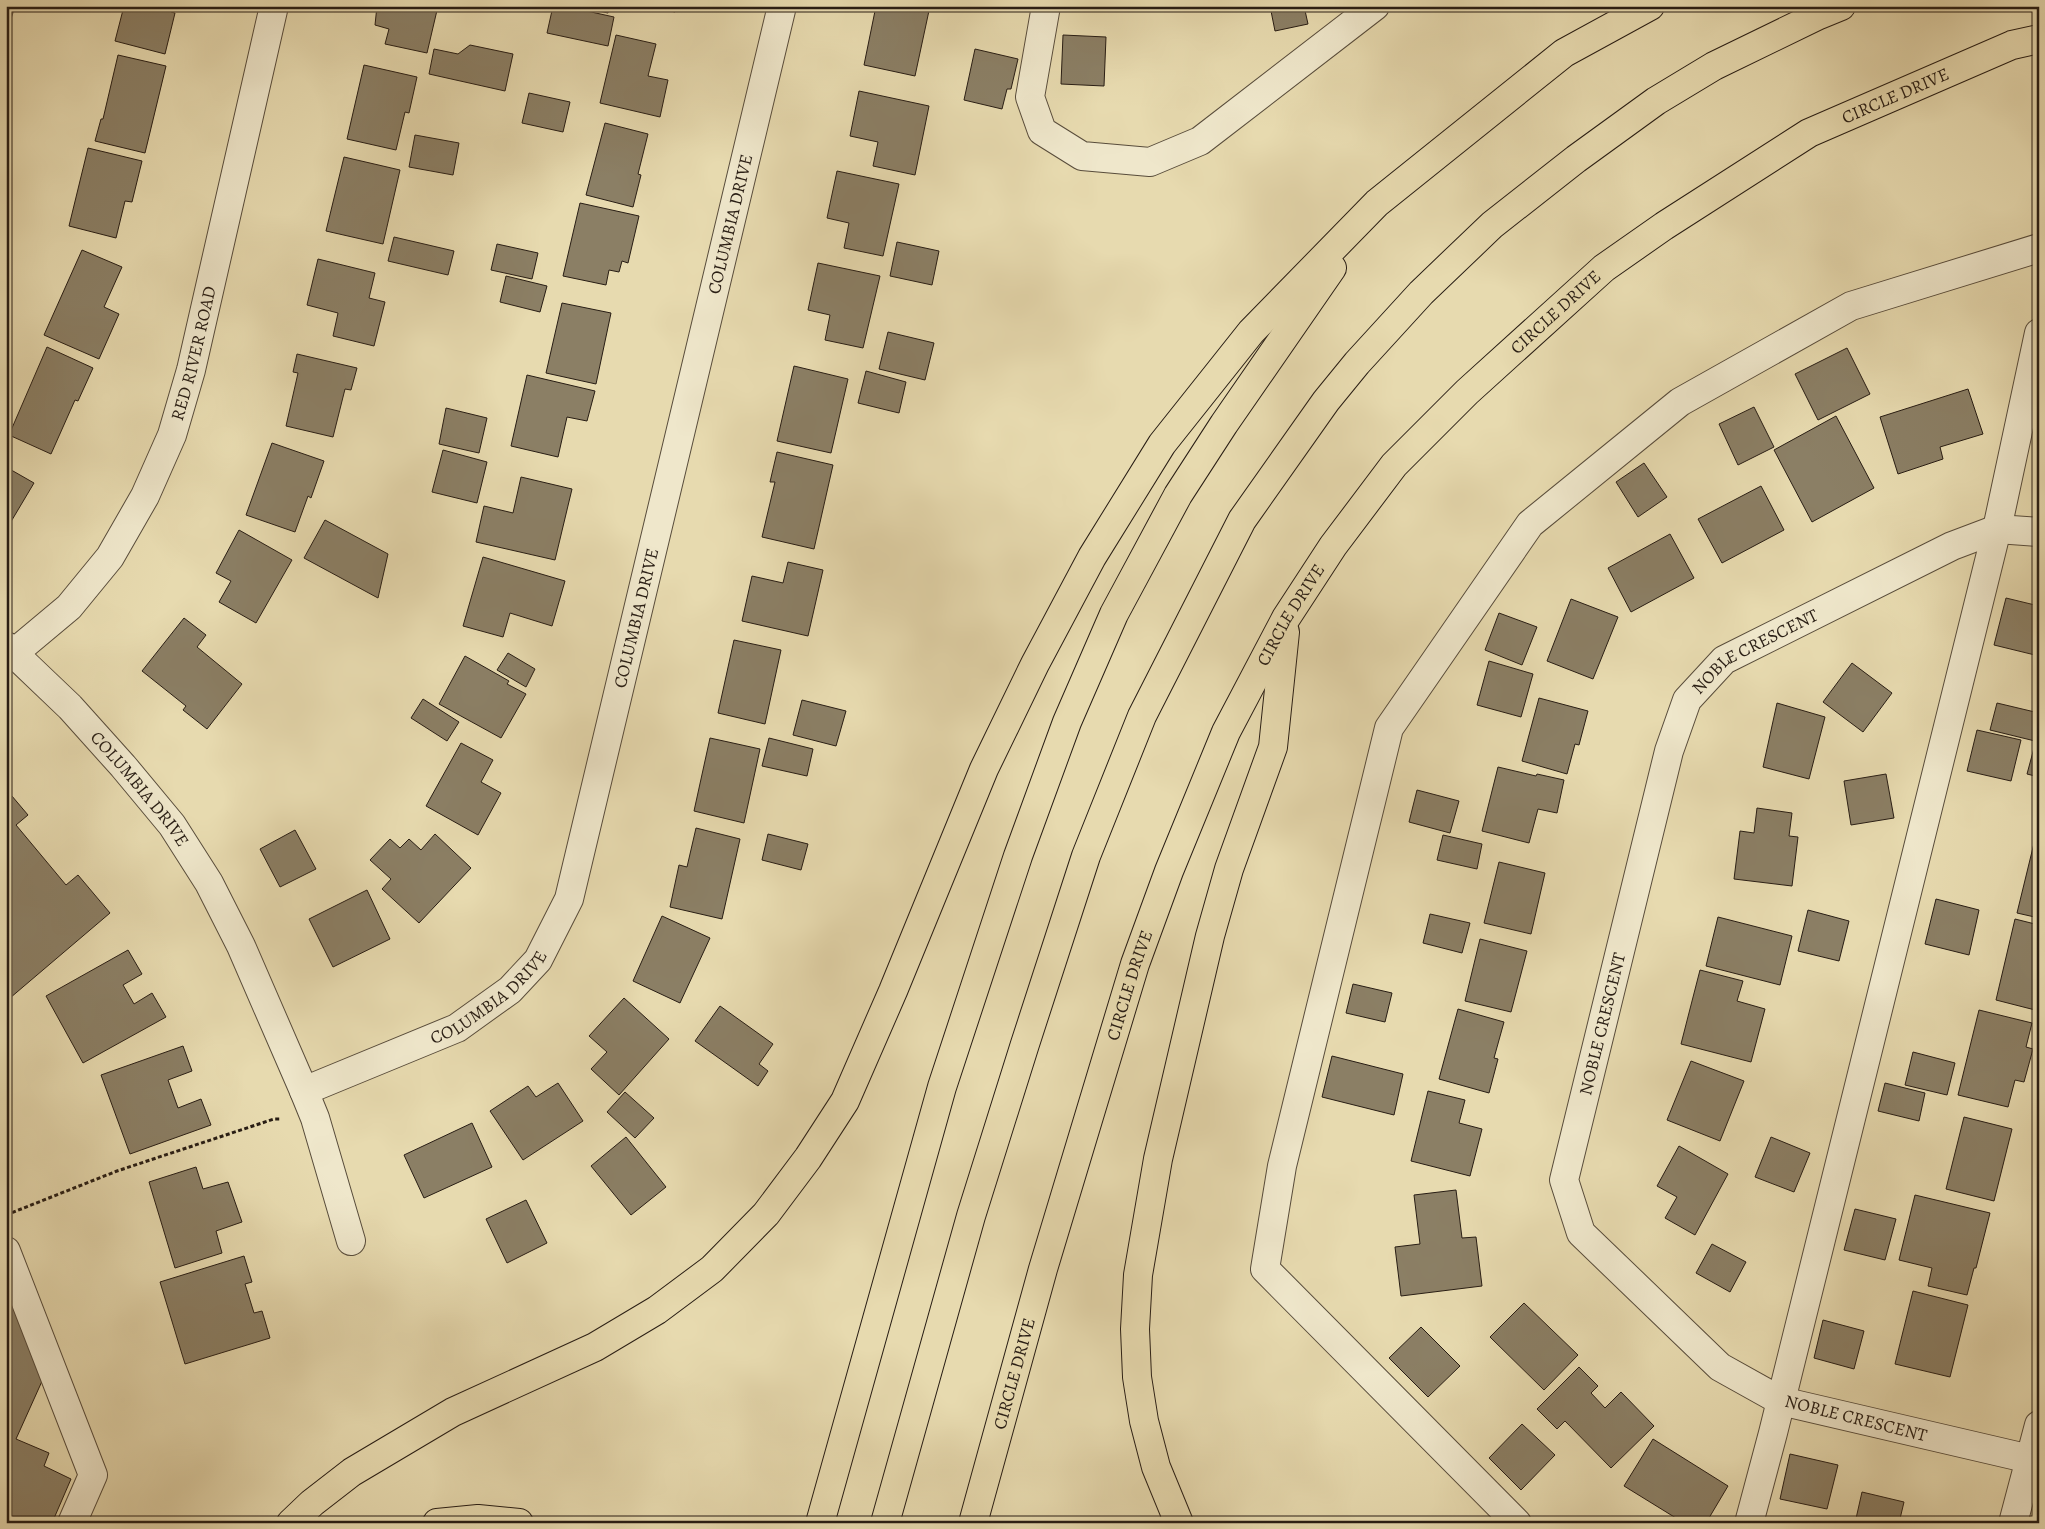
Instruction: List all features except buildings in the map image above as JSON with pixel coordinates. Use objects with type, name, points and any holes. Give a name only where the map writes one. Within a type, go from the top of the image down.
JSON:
[{"type":"highway","points":[[291,1523],[312,1503],[352,1472],[453,1412],[595,1347],[657,1310],[712,1269],[766,1214],[808,1158],[844,1101],[893,991],[984,769],[1035,664],[1092,558],[1162,444],[1251,332],[1377,203],[1564,53],[1650,6]]},
{"type":"highway","points":[[885,1523],[971,1216],[1086,856],[1142,716],[1242,520],[1315,416],[1357,363],[1421,292],[1492,225],[1576,159],[1656,101],[1714,66],[1840,6]]},
{"type":"highway","name":"CIRCLE DRIVE","points":[[973,1523],[1043,1269],[1135,964],[1169,871],[1226,732],[1286,618],[1333,546],[1394,465],[1467,392],[1604,268],[1664,226],[1810,132],[2012,44],[2039,39]]},
{"type":"highway","points":[[820,1523],[942,1087],[1018,856],[1066,722],[1114,614],[1178,495],[1224,424],[1377,203]]},
{"type":"highway","points":[[1179,1523],[1156,1467],[1144,1421],[1137,1377],[1138,1275],[1158,1158],[1210,936],[1229,869],[1273,747],[1286,618]]},
{"type":"highway","points":[[438,1523],[478,1519],[518,1523]]},
{"type":"street","name":"RED RIVER ROAD","points":[[10,650],[70,607],[110,556],[146,496],[172,435],[192,370],[274,6]]},
{"type":"street","name":"COLUMBIA DRIVE","points":[[304,1091],[457,1028],[510,990],[538,960],[569,900],[782,6]]},
{"type":"street","points":[[1046,6],[1030,97],[1042,131],[1082,156],[1150,162],[1200,141],[1375,6]]},
{"type":"street","points":[[1517,1523],[1265,1269],[1282,1166],[1389,728],[1530,524],[1680,402],[1851,306],[2039,248]]},
{"type":"street","points":[[1749,1523],[1781,1401],[1997,529],[2039,333]]},
{"type":"street","name":"NOBLE CRESCENT","points":[[2030,1459],[1781,1401],[1720,1367],[1581,1233],[1564,1180],[1669,751],[1687,700],[1724,660],[1952,546],[1997,529],[2039,532]]},
{"type":"street","name":"COLUMBIA DRIVE","points":[[10,650],[70,707],[123,766],[172,825],[209,884],[241,946],[315,1118],[351,1241]]},
{"type":"street","points":[[6,1251],[93,1475],[72,1523]]},
{"type":"street","points":[[2014,1523],[2039,1425]]},
{"type":"path","points":[[6,1215],[117,1172],[274,1119],[315,1118]]}]
